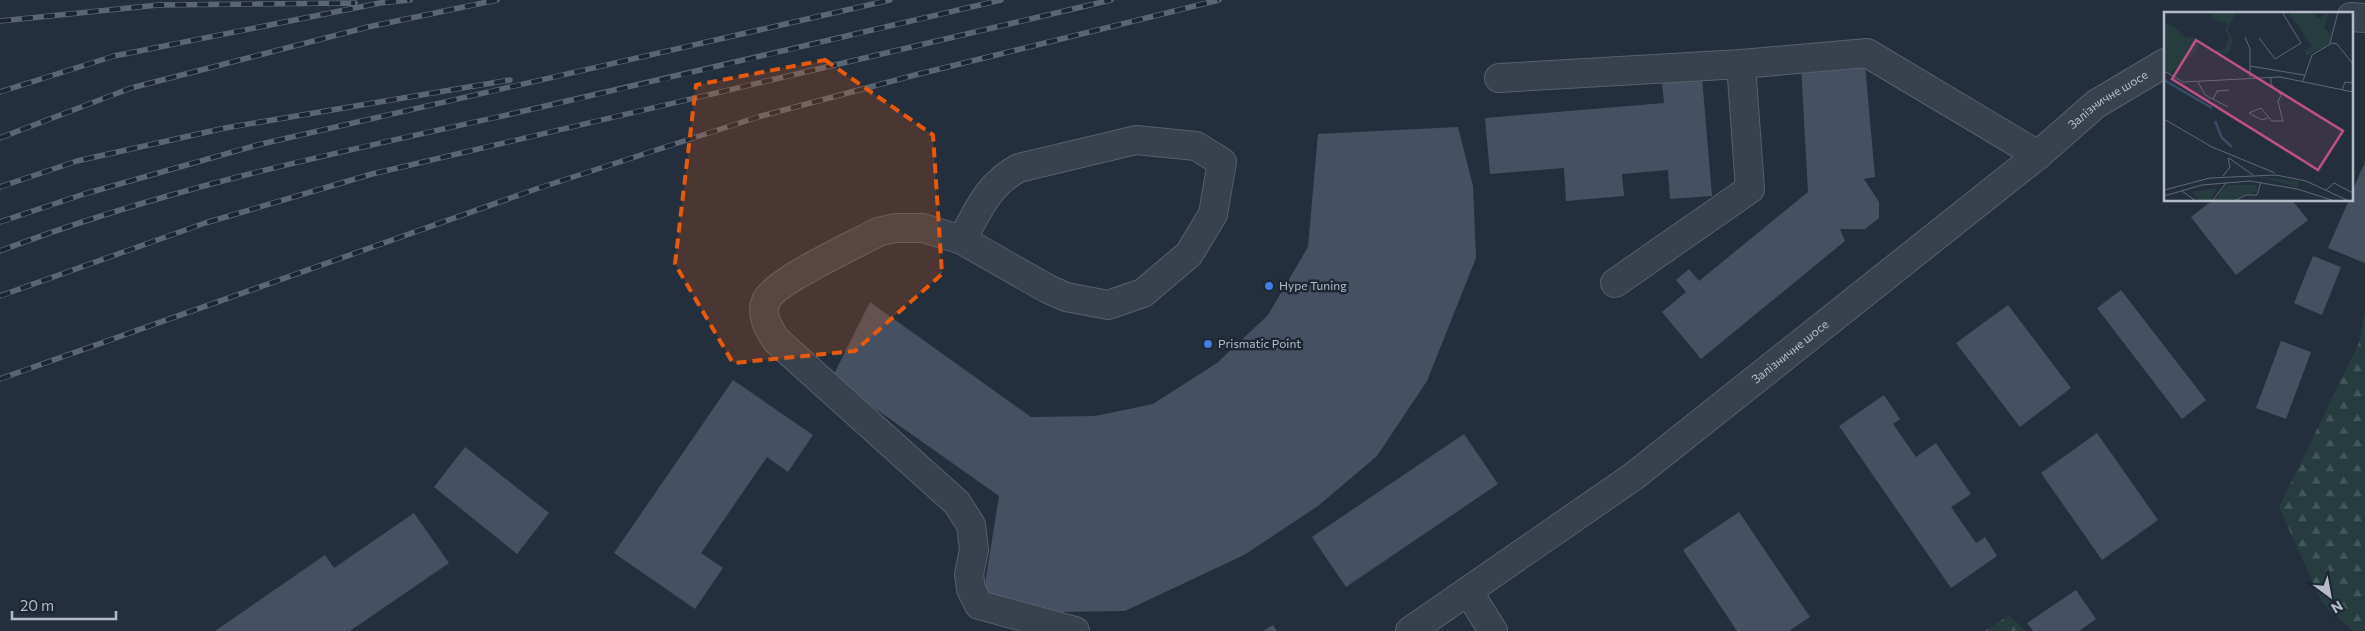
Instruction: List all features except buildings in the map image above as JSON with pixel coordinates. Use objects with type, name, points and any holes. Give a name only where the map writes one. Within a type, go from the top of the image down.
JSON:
[{"type":"street","points":[[2352,17],[2365,18]]},
{"type":"street","points":[[1498,78],[1741,64],[1867,53],[2038,155]]},
{"type":"street","points":[[1615,283],[1750,189],[1741,64]]},
{"type":"street","name":"Залізничне шосе","points":[[1410,631],[1634,476],[2038,155],[2096,104],[2164,64]]},
{"type":"street","points":[[962,240],[984,199],[1003,176],[1018,168],[1136,140],[1196,146],[1222,162],[1213,214],[1188,254],[1143,293],[1108,305],[1066,297],[962,240],[923,228],[895,228],[878,232],[779,285],[766,300],[764,317],[776,340],[957,503],[971,525],[974,550],[969,574],[971,588],[980,605],[1075,631]]},
{"type":"street","points":[[1468,591],[1493,631]]},
{"type":"highlighted area","points":[[825,60],[933,135],[942,274],[855,351],[733,363],[675,264],[696,85]]},
{"type":"green space","points":[[2365,310],[2365,631],[2353,631],[2322,603],[2279,507],[2359,343]]},
{"type":"green space","points":[[2009,615],[2026,631],[1985,631]]},
{"type":"railway","points":[[0,92],[114,56],[380,3],[410,0]]},
{"type":"railway","points":[[0,138],[131,88],[368,27],[497,0]]},
{"type":"railway","points":[[0,222],[84,194],[257,145],[890,0]]},
{"type":"railway","points":[[0,251],[125,208],[253,173],[1001,0]]},
{"type":"railway","points":[[0,296],[205,223],[372,174],[1111,0]]},
{"type":"railway","points":[[0,379],[536,189],[758,117],[915,75],[1219,0]]},
{"type":"railway","points":[[0,21],[158,5],[355,3]]},
{"type":"railway","points":[[0,187],[77,161],[225,128],[510,80]]},
{"type":"place","name":"Hype Tuning","points":[[1269,286]]},
{"type":"place","name":"Prismatic Point","points":[[1208,344]]}]
